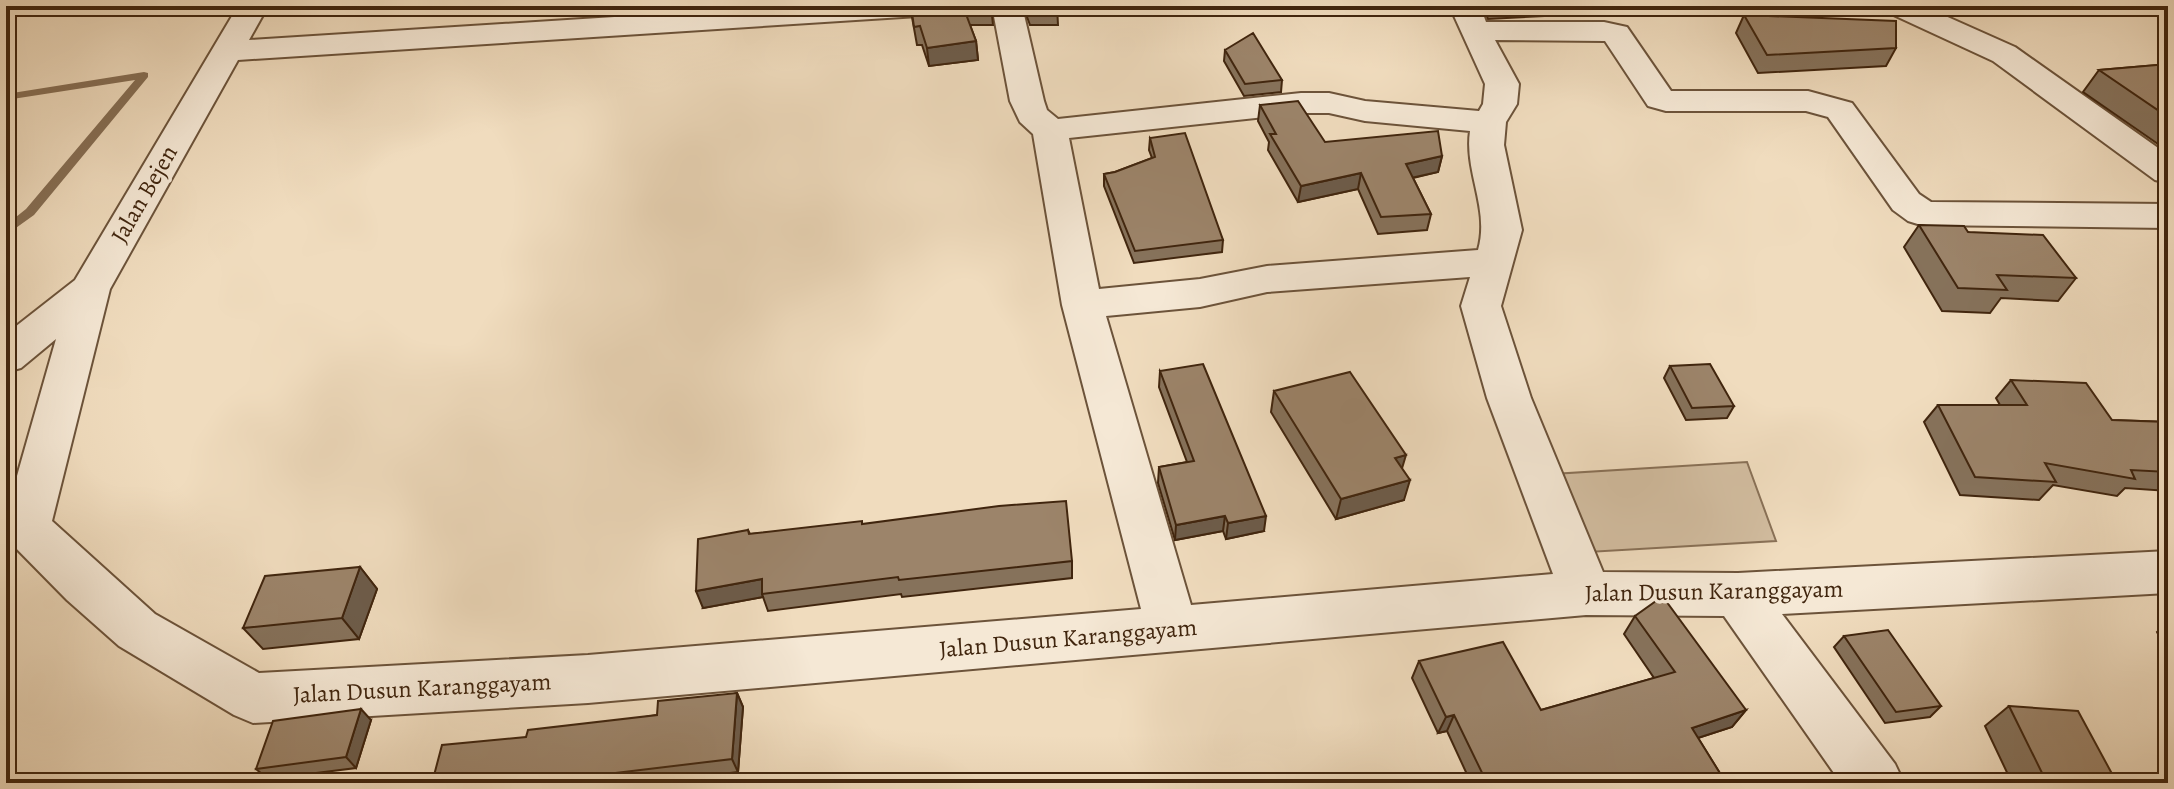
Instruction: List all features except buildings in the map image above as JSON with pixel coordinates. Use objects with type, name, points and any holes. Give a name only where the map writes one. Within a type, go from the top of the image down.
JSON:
[{"type":"street","name":"Jalan Bejen","points":[[6,357],[90,289],[253,6]]},
{"type":"street","points":[[225,51],[934,6]]},
{"type":"street","points":[[1007,6],[1032,115],[1050,130],[1082,305],[1172,629]]},
{"type":"street","points":[[1905,9],[1950,6]]},
{"type":"street","points":[[1905,9],[2004,54],[2168,172]]},
{"type":"street","points":[[1469,18],[1502,84],[1500,104],[1489,122],[1486,145],[1503,230],[1481,306],[1509,398],[1586,593]]},
{"type":"street","points":[[1469,18],[1616,34],[1660,99],[1666,101],[1808,101],[1840,110],[1906,202],[1921,213],[1970,216],[2168,216]]},
{"type":"street","points":[[1050,130],[1301,103],[1329,103],[1365,111],[1489,122]]},
{"type":"street","points":[[1082,305],[1200,293],[1267,279],[1492,262]]},
{"type":"street","name":"Jalan Dusun Karanggayam","points":[[90,289],[16,518],[137,630],[253,698],[588,679],[1586,593],[1738,595],[2168,572]]},
{"type":"street","points":[[1738,595],[1875,783]]},
{"type":"shaded area","points":[[1747,462],[1776,541],[1588,552],[1553,474]]},
{"type":"waterway","points":[[6,97],[144,75],[30,212],[6,231]]}]
